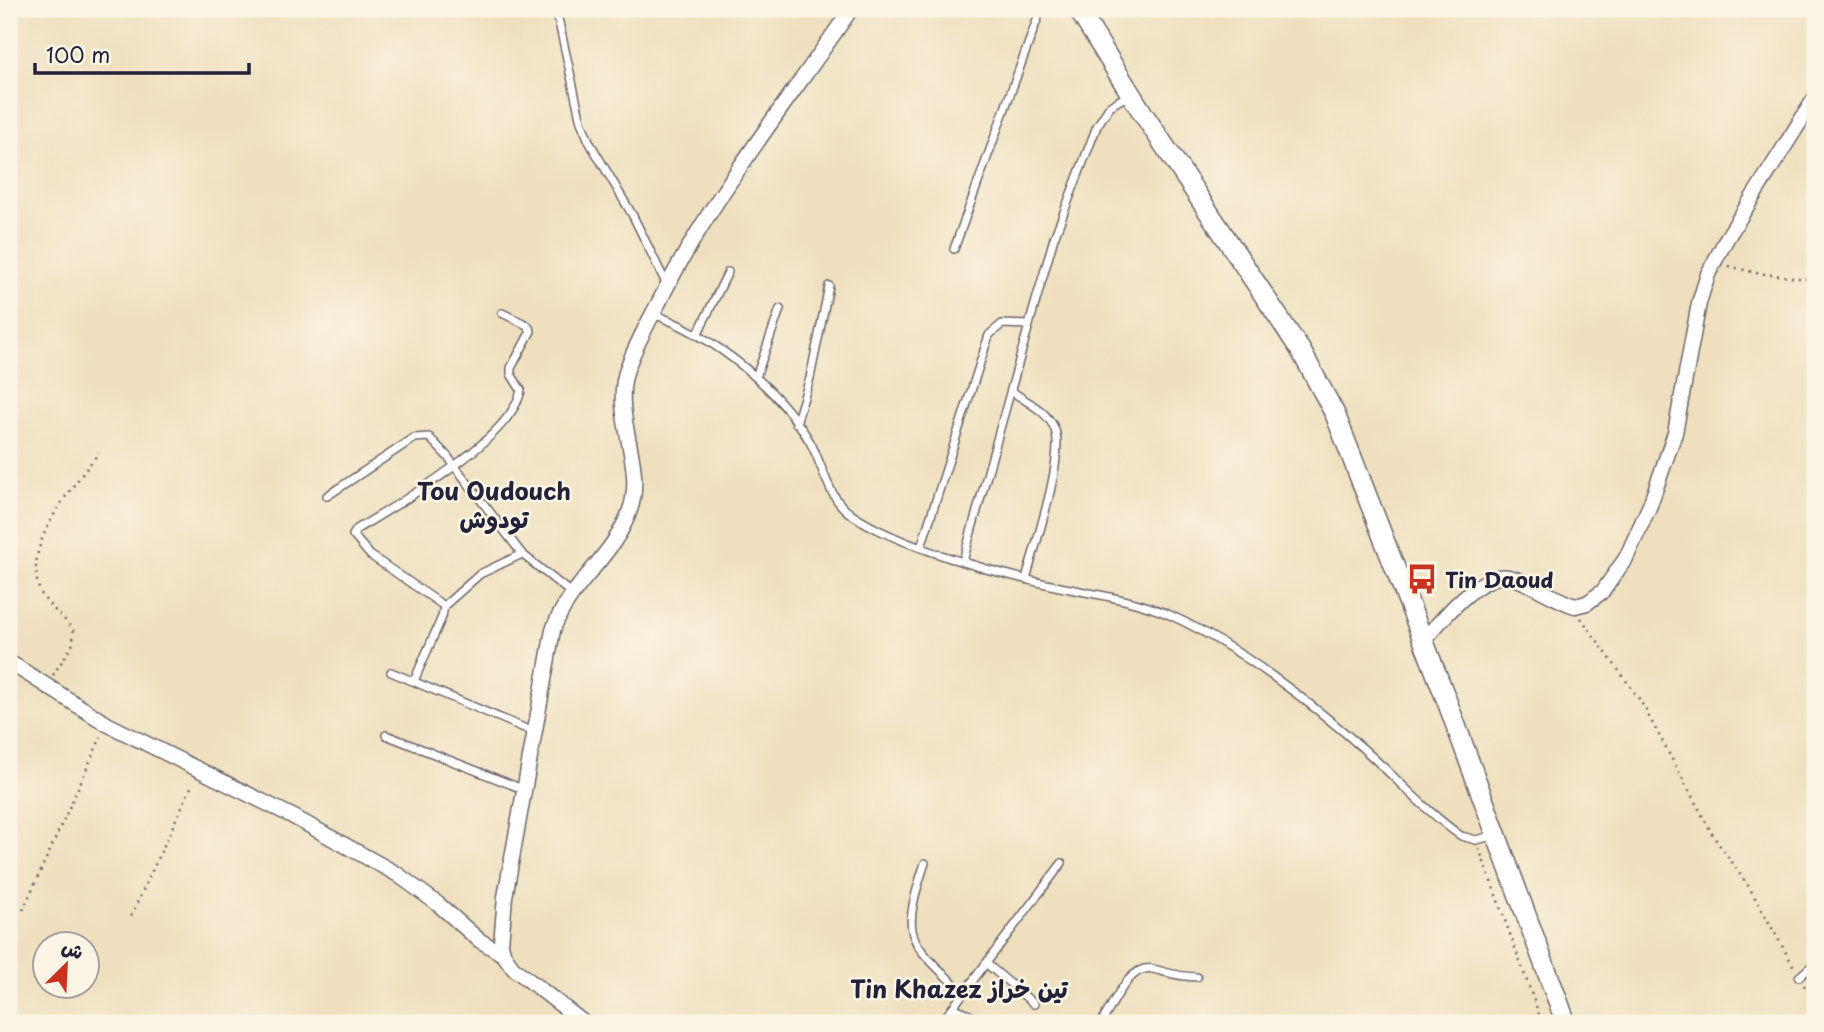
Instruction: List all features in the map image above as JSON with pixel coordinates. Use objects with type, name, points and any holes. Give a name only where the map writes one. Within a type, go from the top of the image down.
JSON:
[{"type":"main road","points":[[1078,9],[1301,351],[1335,414],[1373,505],[1566,1023]]},
{"type":"street","points":[[504,955],[502,916],[553,630],[571,593],[611,545],[631,508],[633,472],[621,397],[628,366],[667,285],[747,154],[851,9]]},
{"type":"street","points":[[1423,641],[1474,590],[1494,578],[1515,579],[1574,606],[1595,598],[1610,584],[1626,558],[1650,505],[1675,433],[1699,303],[1714,262],[1815,98]]},
{"type":"street","points":[[9,662],[107,724],[292,816],[397,874],[438,904],[479,940],[504,955],[523,977],[584,1023]]},
{"type":"lane","points":[[556,9],[581,122],[590,143],[633,216],[667,285]]},
{"type":"lane","points":[[954,249],[1041,9]]},
{"type":"lane","points":[[963,561],[1045,265],[1097,126],[1114,102],[1132,93]]},
{"type":"lane","points":[[698,333],[728,272]]},
{"type":"lane","points":[[796,423],[810,379],[829,286]]},
{"type":"lane","points":[[756,377],[780,309]]},
{"type":"lane","points":[[444,606],[370,555],[353,535],[357,529],[455,466],[504,419],[522,392],[511,374],[511,368],[531,336],[531,329],[502,313]]},
{"type":"lane","points":[[653,314],[698,333],[756,377],[796,423],[819,458],[830,489],[842,507],[866,523],[921,547],[963,561],[1026,579],[1140,604],[1175,618],[1302,698],[1450,829],[1469,840],[1497,834]]},
{"type":"lane","points":[[921,547],[989,335],[1002,324],[1029,325]]},
{"type":"lane","points":[[1011,391],[1046,416],[1057,439],[1050,490],[1026,579]]},
{"type":"lane","points":[[327,496],[417,437],[433,440],[522,554],[571,593]]},
{"type":"lane","points":[[414,681],[442,617],[444,606],[481,574],[522,554]]},
{"type":"lane","points":[[391,673],[536,733]]},
{"type":"lane","points":[[386,735],[525,790]]},
{"type":"lane","points":[[925,863],[912,913],[911,936],[920,952],[963,993]]},
{"type":"lane","points":[[941,1023],[1062,863]]},
{"type":"lane","points":[[1799,977],[1815,963]]},
{"type":"lane","points":[[987,964],[1034,1004]]},
{"type":"lane","points":[[1101,1023],[1125,986],[1141,970],[1152,968],[1176,977],[1197,977]]},
{"type":"lane","points":[[953,1007],[985,1023]]},
{"type":"path","points":[[1714,262],[1756,273],[1815,280]]},
{"type":"path","points":[[44,685],[67,655],[74,636],[72,629],[40,590],[36,570],[38,552],[50,524],[99,452]]},
{"type":"path","points":[[1574,606],[1640,701],[1714,837],[1749,887],[1815,1002]]},
{"type":"path","points":[[23,910],[107,724]]},
{"type":"path","points":[[131,916],[199,771]]},
{"type":"path","points":[[1476,840],[1542,1023]]},
{"type":"place","name":"Tin Daoud","points":[[1422,579]]},
{"type":"district","name":"Tou Oudouch تودوش","points":[[494,504]]},
{"type":"district","name":"Tin Khazez تين خراز","points":[[959,988]]}]
